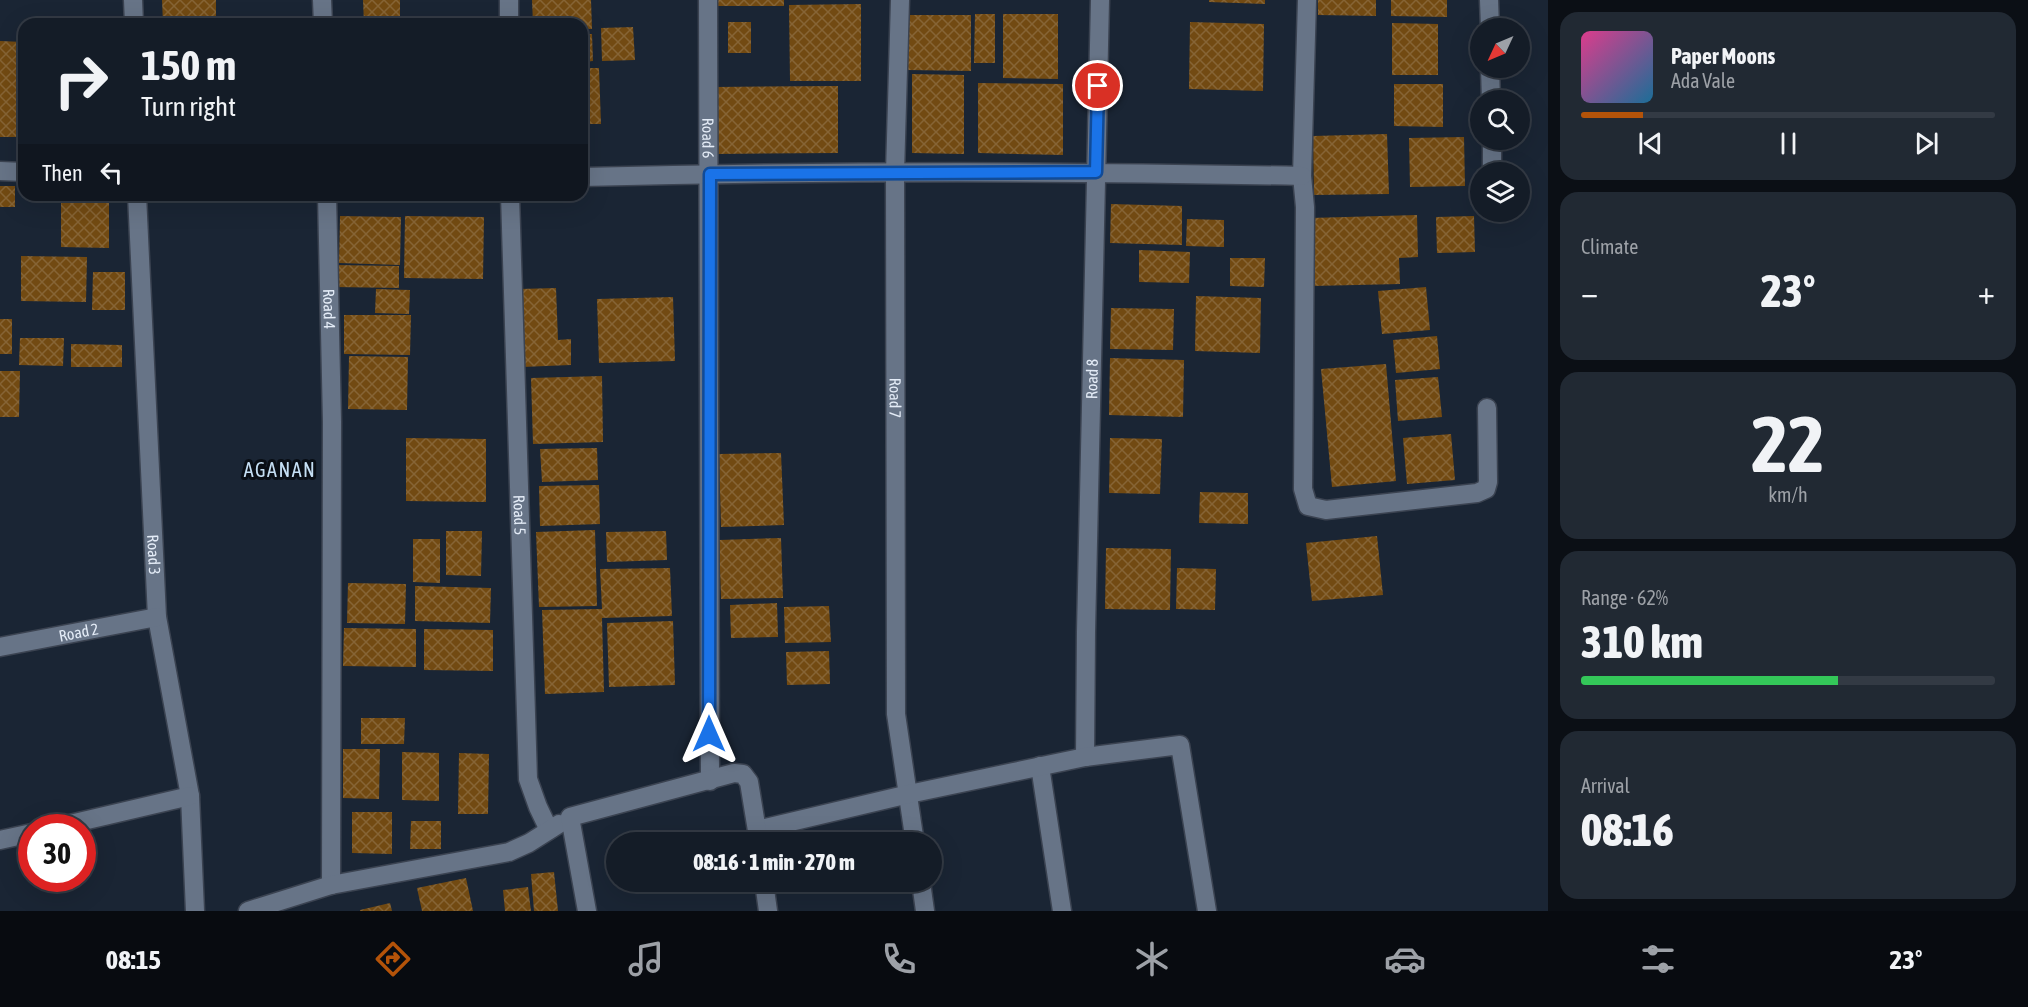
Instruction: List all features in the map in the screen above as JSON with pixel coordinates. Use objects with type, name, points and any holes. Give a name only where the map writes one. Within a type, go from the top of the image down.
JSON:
[{"type":"street","points":[[133,0],[134,18]]},
{"type":"street","points":[[322,0],[323,18]]},
{"type":"street","points":[[509,0],[509,18]]},
{"type":"street","name":"Road 6","points":[[708,0],[710,781]]},
{"type":"street","name":"Road 7","points":[[900,0],[895,173],[896,714],[914,832]]},
{"type":"street","name":"Road 8","points":[[1085,757],[1100,0]]},
{"type":"street","points":[[1307,0],[1302,176],[1305,207],[1303,489],[1308,506],[1326,510],[1477,493],[1486,489],[1488,482],[1487,408]]},
{"type":"street","points":[[1489,0],[1490,18]]},
{"type":"street","points":[[0,171],[18,172]]},
{"type":"street","points":[[588,177],[1096,172],[1302,176]]},
{"type":"street","name":"Road 3","points":[[137,201],[157,617],[190,796],[195,911]]},
{"type":"street","name":"Road 4","points":[[327,201],[332,422],[331,885]]},
{"type":"street","name":"Road 5","points":[[510,201],[528,779],[549,830]]},
{"type":"street","name":"Road 2","points":[[0,647],[157,617]]},
{"type":"street","points":[[776,832],[909,794],[1085,757],[1180,745],[1207,911]]},
{"type":"street","points":[[1040,766],[1062,911]]},
{"type":"street","points":[[248,911],[331,885],[509,852],[570,817],[734,773],[743,774],[749,782],[757,832]]},
{"type":"street","points":[[96,818],[190,796]]},
{"type":"street","points":[[570,817],[587,911]]},
{"type":"street","points":[[0,840],[18,836]]},
{"type":"street","points":[[765,892],[768,911]]},
{"type":"street","points":[[922,892],[925,911]]},
{"type":"building","points":[[162,0],[216,0],[216,18],[163,18]]},
{"type":"building","points":[[363,0],[400,0],[400,18],[364,18]]},
{"type":"building","points":[[532,0],[591,0],[592,29],[588,29],[588,18],[533,18]]},
{"type":"building","points":[[718,0],[784,0],[784,6],[718,6]]},
{"type":"building","points":[[1209,0],[1265,0],[1265,4],[1209,2]]},
{"type":"building","points":[[1318,0],[1376,0],[1376,16],[1318,15]]},
{"type":"building","points":[[1391,0],[1447,0],[1447,17],[1391,16]]},
{"type":"building","points":[[861,4],[861,81],[790,81],[789,5]]},
{"type":"building","points":[[975,14],[995,14],[995,63],[974,63]]},
{"type":"building","points":[[1003,14],[1058,14],[1058,79],[1003,78]]},
{"type":"building","points":[[908,15],[971,15],[971,71],[907,70]]},
{"type":"building","points":[[728,22],[751,22],[751,53],[728,53]]},
{"type":"building","points":[[1190,22],[1264,24],[1263,91],[1189,89]]},
{"type":"building","points":[[1392,23],[1438,24],[1438,75],[1392,75]]},
{"type":"building","points":[[633,27],[635,60],[602,61],[601,28]]},
{"type":"building","points":[[588,34],[592,34],[593,61],[588,61]]},
{"type":"building","points":[[0,41],[18,42],[18,137],[0,137]]},
{"type":"building","points":[[588,68],[599,68],[601,124],[588,124]]},
{"type":"building","points":[[912,74],[964,75],[964,154],[912,153]]},
{"type":"building","points":[[978,83],[1063,84],[1063,155],[978,153]]},
{"type":"building","points":[[1394,84],[1443,84],[1443,127],[1394,126]]},
{"type":"building","points":[[838,86],[838,153],[715,154],[715,87]]},
{"type":"building","points":[[1387,134],[1389,194],[1314,195],[1313,136]]},
{"type":"building","points":[[1464,137],[1465,186],[1410,187],[1409,138]]},
{"type":"building","points":[[0,186],[15,186],[15,207],[0,207]]},
{"type":"building","points":[[61,201],[109,201],[109,248],[61,247]]},
{"type":"building","points":[[1111,204],[1182,206],[1182,245],[1110,243]]},
{"type":"building","points":[[1417,215],[1418,257],[1399,258],[1400,284],[1312,286],[1310,218]]},
{"type":"building","points":[[340,216],[401,217],[400,265],[339,263]]},
{"type":"building","points":[[405,216],[484,217],[483,279],[404,278]]},
{"type":"building","points":[[1470,216],[1470,222],[1474,222],[1475,252],[1437,253],[1436,217]]},
{"type":"building","points":[[1187,219],[1224,220],[1224,247],[1186,246]]},
{"type":"building","points":[[1139,250],[1190,252],[1189,283],[1139,282]]},
{"type":"building","points":[[21,256],[87,257],[86,302],[21,301]]},
{"type":"building","points":[[1230,258],[1265,258],[1264,287],[1230,286]]},
{"type":"building","points":[[335,265],[399,266],[399,288],[334,287]]},
{"type":"building","points":[[93,272],[125,272],[125,310],[92,310]]},
{"type":"building","points":[[1426,287],[1430,330],[1382,334],[1378,291]]},
{"type":"building","points":[[556,288],[558,340],[571,339],[571,365],[522,367],[519,289]]},
{"type":"building","points":[[376,289],[410,290],[409,314],[375,313]]},
{"type":"building","points":[[1196,296],[1261,298],[1260,353],[1195,351]]},
{"type":"building","points":[[673,297],[675,361],[599,363],[597,299]]},
{"type":"building","points":[[1111,308],[1174,309],[1173,350],[1110,349]]},
{"type":"building","points":[[344,315],[411,315],[410,355],[344,354]]},
{"type":"building","points":[[0,319],[12,319],[12,354],[0,354]]},
{"type":"building","points":[[1437,336],[1440,369],[1396,373],[1393,340]]},
{"type":"building","points":[[20,338],[64,338],[63,366],[19,365]]},
{"type":"building","points":[[71,344],[122,345],[122,367],[71,367]]},
{"type":"building","points":[[349,356],[408,357],[407,410],[348,409]]},
{"type":"building","points":[[1110,358],[1184,360],[1183,417],[1109,415]]},
{"type":"building","points":[[1386,364],[1396,481],[1332,487],[1321,369]]},
{"type":"building","points":[[0,371],[20,371],[19,417],[0,417]]},
{"type":"building","points":[[602,376],[603,442],[533,444],[531,378]]},
{"type":"building","points":[[1438,377],[1442,417],[1398,421],[1395,380]]},
{"type":"building","points":[[1451,434],[1455,480],[1407,484],[1403,438]]},
{"type":"building","points":[[406,438],[486,439],[486,502],[406,501]]},
{"type":"building","points":[[1110,438],[1162,439],[1160,494],[1109,493]]},
{"type":"building","points":[[597,448],[598,480],[542,482],[540,449]]},
{"type":"building","points":[[781,453],[784,525],[721,527],[719,454]]},
{"type":"building","points":[[599,485],[600,524],[540,526],[539,486]]},
{"type":"building","points":[[1200,492],[1248,493],[1248,524],[1199,523]]},
{"type":"building","points":[[595,530],[597,606],[539,607],[536,532]]},
{"type":"building","points":[[446,531],[482,531],[481,576],[446,575]]},
{"type":"building","points":[[666,531],[667,560],[607,562],[606,532]]},
{"type":"building","points":[[1377,536],[1383,595],[1312,601],[1306,543]]},
{"type":"building","points":[[781,538],[783,598],[721,599],[719,540]]},
{"type":"building","points":[[413,539],[440,539],[440,583],[413,582]]},
{"type":"building","points":[[1106,548],[1171,549],[1170,610],[1105,609]]},
{"type":"building","points":[[670,568],[672,616],[602,618],[604,692],[545,694],[542,610],[602,609],[600,569]]},
{"type":"building","points":[[1177,568],[1216,569],[1215,610],[1176,609]]},
{"type":"building","points":[[348,583],[406,584],[405,624],[347,623]]},
{"type":"building","points":[[415,586],[491,588],[490,623],[415,621]]},
{"type":"building","points":[[777,603],[778,637],[731,638],[730,605]]},
{"type":"building","points":[[829,606],[831,642],[785,643],[784,607]]},
{"type":"building","points":[[673,621],[675,685],[609,687],[607,623]]},
{"type":"building","points":[[344,628],[416,629],[416,667],[343,666]]},
{"type":"building","points":[[424,629],[493,630],[493,671],[424,670]]},
{"type":"building","points":[[829,651],[830,684],[787,685],[786,652]]},
{"type":"building","points":[[361,718],[405,718],[404,744],[361,744]]},
{"type":"building","points":[[343,749],[380,749],[379,799],[343,798]]},
{"type":"building","points":[[402,752],[439,753],[439,801],[402,800]]},
{"type":"building","points":[[459,753],[489,754],[488,814],[458,814]]},
{"type":"building","points":[[352,812],[392,812],[392,854],[352,853]]},
{"type":"building","points":[[411,821],[441,821],[441,849],[410,849]]},
{"type":"building","points":[[554,872],[558,911],[534,911],[531,874]]},
{"type":"building","points":[[466,878],[473,911],[422,911],[417,888]]},
{"type":"building","points":[[528,887],[531,911],[505,911],[503,890]]},
{"type":"building","points":[[390,903],[392,911],[360,911],[360,910]]},
{"type":"district","name":"AGANAN","points":[[280,469]]},
{"type":"route","points":[[709,734],[710,174],[1096,172],[1098,86]]}]
